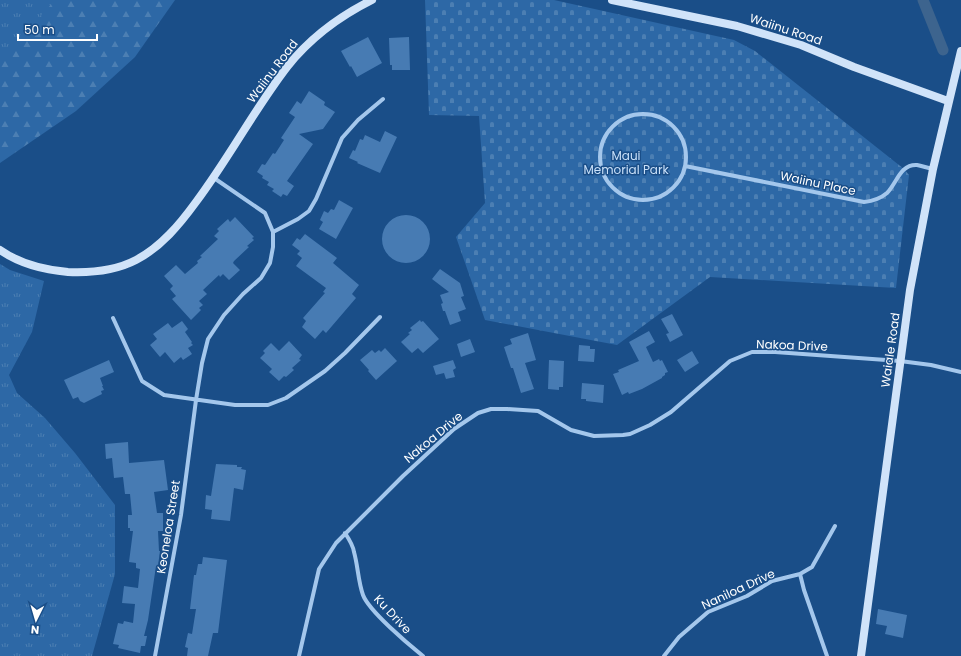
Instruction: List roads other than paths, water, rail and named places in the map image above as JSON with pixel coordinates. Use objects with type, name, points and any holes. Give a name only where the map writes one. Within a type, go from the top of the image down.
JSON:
[{"type":"street","name":"Waiinu Road","points":[[0,250],[7,255],[25,263],[52,271],[87,273],[113,268],[136,260],[154,248],[180,223],[214,178],[260,106],[288,66],[310,41],[349,12],[372,0]]},
{"type":"street","name":"Waiinu Road","points":[[612,0],[737,26],[801,45],[854,67],[948,101]]},
{"type":"street","name":"Waiale Road","points":[[861,656],[910,290],[933,169],[961,51]]},
{"type":"street","points":[[214,178],[264,213],[273,232],[298,219],[309,211],[316,199],[342,138],[358,120],[383,99]]},
{"type":"street","points":[[634,115],[651,115],[667,121],[679,133],[685,149],[685,166],[679,181],[667,193],[651,200],[634,200],[619,193],[607,181],[600,166],[600,149],[606,133],[618,121],[634,115]]},
{"type":"street","name":"Waiinu Place","points":[[685,166],[864,202],[876,200],[886,194],[893,186],[901,172],[910,166],[917,165],[933,169]]},
{"type":"street","name":"Keoneloa Street","points":[[155,656],[181,515],[196,400],[202,363],[208,339],[224,315],[243,294],[261,278],[270,263],[273,247],[273,232]]},
{"type":"street","points":[[113,318],[142,380],[164,394],[234,405],[268,405],[286,398],[325,371],[380,317]]},
{"type":"street","name":"Nakoa Drive","points":[[299,656],[318,569],[336,543],[403,476],[454,429],[478,413],[491,409],[538,411],[571,430],[594,436],[623,436],[650,425],[671,412],[730,361],[752,352],[775,352],[900,362],[931,365],[961,372]]},
{"type":"street","name":"Naniloa Drive","points":[[664,656],[679,636],[708,612],[747,596],[772,581],[800,574],[812,566],[835,526]]},
{"type":"street","name":"Ku Drive","points":[[345,533],[354,551],[357,574],[363,596],[377,614],[423,656]]},
{"type":"street","points":[[800,574],[804,590],[827,656]]},
{"type":"waterway","points":[[923,0],[943,50]]},
{"type":"park label","name":"Maui Memorial Park","points":[[626,162]]}]
